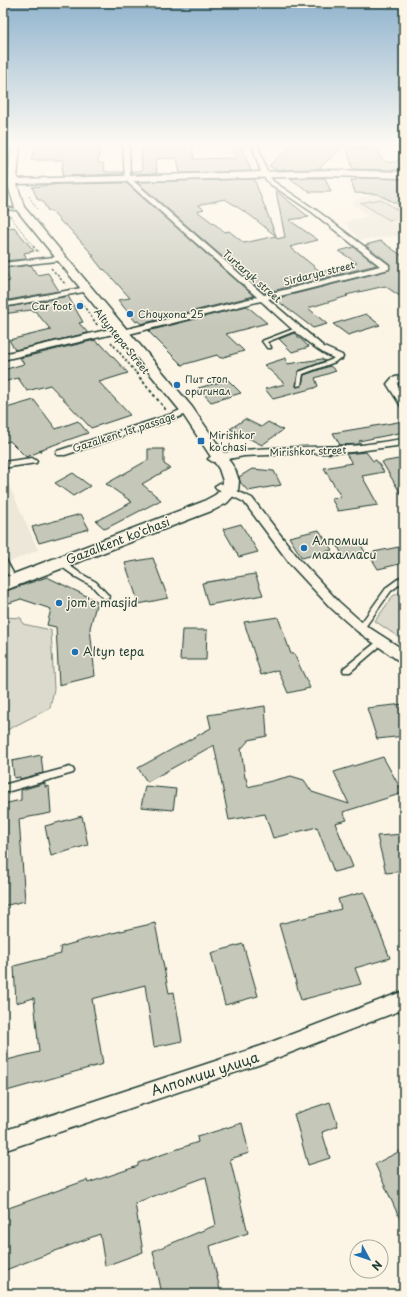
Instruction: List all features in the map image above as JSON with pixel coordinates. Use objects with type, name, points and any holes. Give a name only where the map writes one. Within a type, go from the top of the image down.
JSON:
[{"type":"main road","name":"Altyntepa Street","points":[[19,206],[54,260]]},
{"type":"main road","name":"Altyntepa Street","points":[[7,209],[54,260],[115,332],[230,475],[225,488]]},
{"type":"main road","name":"Gazalkent ko'chasi","points":[[7,575],[61,563],[208,506],[221,499],[225,488]]},
{"type":"main road","name":"Gazalkent ko'chasi","points":[[7,575],[200,500],[225,488]]},
{"type":"street","name":"Turtaryk street","points":[[157,206],[321,349],[339,357]]},
{"type":"street","name":"Sirdarya street","points":[[3,358],[263,299],[386,267],[306,206]]},
{"type":"street","points":[[3,265],[54,260]]},
{"type":"street","points":[[3,305],[80,291]]},
{"type":"street","points":[[404,378],[395,380],[392,384],[404,404]]},
{"type":"street","name":"Gazalkent 1st passage","points":[[61,453],[180,414]]},
{"type":"street","name":"Mirishkor street","points":[[216,458],[244,453],[351,449],[404,442]]},
{"type":"street","points":[[3,465],[32,461]]},
{"type":"street","points":[[225,488],[248,500],[295,562],[335,605],[361,628],[404,657]]},
{"type":"street","name":"Алпомиш улица","points":[[3,1141],[261,1055],[404,1000]]},
{"type":"lane","points":[[269,347],[264,341],[298,329]]},
{"type":"lane","points":[[299,385],[301,373],[333,361],[339,357]]},
{"type":"lane","points":[[61,563],[94,584],[106,597]]},
{"type":"lane","points":[[361,628],[390,589],[404,578]]},
{"type":"lane","points":[[347,670],[376,646]]},
{"type":"lane","points":[[3,789],[70,772]]},
{"type":"path","points":[[36,206],[41,213]]},
{"type":"path","points":[[7,209],[54,260],[115,332],[180,414]]},
{"type":"shaded area","points":[[355,206],[404,206],[404,235],[360,240],[344,222],[368,216]]},
{"type":"shaded area","points":[[365,206],[390,206],[404,214],[404,217],[389,220]]},
{"type":"shaded area","points":[[3,472],[38,550],[3,565]]},
{"type":"shaded area","points":[[404,590],[404,641],[375,621],[393,596]]},
{"type":"shaded area","points":[[3,617],[21,618],[23,624],[51,630],[54,689],[50,708],[3,732]]},
{"type":"building","points":[[45,206],[152,206],[254,296],[141,324],[138,321],[136,322],[118,300],[130,298],[104,269],[103,270],[92,256],[94,256],[66,225],[64,225],[51,211],[48,211]]},
{"type":"building","points":[[164,206],[199,206],[204,209],[197,211],[225,232],[229,231],[244,243],[276,236],[277,239],[285,237],[279,206],[294,206],[309,217],[289,220],[318,240],[290,247],[321,272],[357,263],[339,251],[354,247],[377,265],[264,293]]},
{"type":"building","points":[[235,206],[264,206],[276,236]]},
{"type":"building","points":[[14,227],[34,251],[24,253],[27,259],[3,261],[3,229]]},
{"type":"building","points":[[381,241],[404,257],[404,299],[385,286],[346,295],[348,296],[308,308],[327,324],[313,328],[275,299],[389,270],[390,264],[365,245]]},
{"type":"building","points":[[31,265],[37,275],[48,273],[59,291],[3,301],[3,282],[10,281],[3,268]]},
{"type":"building","points":[[68,296],[83,322],[79,323],[88,333],[15,350],[9,340],[51,330],[35,311],[31,310],[3,314],[3,308]]},
{"type":"building","points":[[247,306],[267,323],[226,334],[244,351],[220,358],[217,355],[182,365],[148,331]]},
{"type":"building","points":[[366,314],[380,325],[348,335],[333,324]]},
{"type":"building","points":[[294,333],[309,347],[292,352],[279,339]]},
{"type":"building","points":[[95,340],[98,344],[100,343],[128,373],[99,382],[130,415],[91,428],[50,385],[27,391],[18,378],[3,382],[3,370],[24,364],[20,358]]},
{"type":"building","points":[[286,358],[287,364],[322,359],[325,361],[298,371],[297,387],[302,385],[304,375],[330,366],[336,371],[315,378],[318,386],[314,388],[273,399],[265,389],[285,384],[264,365]]},
{"type":"building","points":[[228,380],[241,393],[211,402],[198,388]]},
{"type":"building","points":[[34,400],[56,429],[78,421],[88,433],[39,450],[41,451],[26,457],[10,441],[3,443],[3,409]]},
{"type":"building","points":[[245,419],[261,427],[268,422],[283,430],[262,445],[230,429]]},
{"type":"building","points":[[404,421],[404,432],[359,441],[361,444],[340,445],[333,433]]},
{"type":"building","points":[[148,449],[164,449],[164,464],[170,468],[142,484],[161,500],[105,529],[96,521],[132,502],[106,484],[148,460]]},
{"type":"building","points":[[366,452],[373,461],[376,460],[384,472],[362,476],[378,505],[338,511],[331,498],[341,497],[324,468],[352,463],[346,454]]},
{"type":"building","points":[[404,458],[404,499],[382,462]]},
{"type":"building","points":[[252,469],[274,471],[281,485],[248,491],[240,482],[239,477]]},
{"type":"building","points":[[73,473],[90,486],[73,496],[55,483]]},
{"type":"building","points":[[81,514],[89,529],[39,543],[32,527]]},
{"type":"building","points":[[241,524],[258,552],[239,557],[223,529]]},
{"type":"building","points":[[319,530],[332,550],[302,558],[289,537]]},
{"type":"building","points":[[358,539],[366,554],[344,558],[336,543]]},
{"type":"building","points":[[404,546],[404,563],[378,569],[368,553]]},
{"type":"building","points":[[153,558],[168,598],[139,604],[125,563]]},
{"type":"building","points":[[255,574],[263,595],[208,605],[202,583]]},
{"type":"building","name":"Altyn tepa","points":[[47,577],[97,601],[90,628],[95,676],[59,685],[56,627],[47,625],[51,609],[21,599],[3,605],[3,592]]},
{"type":"building","points":[[278,617],[291,654],[294,654],[310,688],[288,693],[278,670],[261,675],[244,622]]},
{"type":"building","points":[[182,630],[207,630],[206,660],[180,660]]},
{"type":"building","points":[[404,704],[404,736],[377,739],[367,708]]},
{"type":"building","points":[[265,706],[267,736],[249,740],[241,749],[245,778],[248,787],[291,776],[304,780],[312,792],[349,804],[334,772],[383,757],[403,793],[343,812],[347,820],[335,823],[353,867],[334,872],[317,827],[273,838],[265,814],[229,820],[214,745],[147,782],[138,768],[211,728],[208,715]]},
{"type":"building","points":[[41,755],[43,773],[20,779],[20,777],[14,778],[12,761]]},
{"type":"building","points":[[45,783],[45,787],[49,786],[51,813],[19,819],[25,901],[3,906],[3,804],[21,800],[21,790]]},
{"type":"building","points":[[145,786],[176,789],[173,810],[141,807]]},
{"type":"building","points":[[82,816],[88,845],[51,856],[45,826]]},
{"type":"building","points":[[404,834],[404,871],[386,873],[377,836]]},
{"type":"building","points":[[364,892],[390,958],[355,968],[361,984],[301,1000],[279,924],[341,909],[338,899]]},
{"type":"building","points":[[155,923],[169,993],[174,992],[182,1041],[154,1047],[145,985],[92,999],[103,1064],[3,1092],[3,1061],[39,1052],[34,998],[16,1003],[14,966],[61,954],[60,947]]},
{"type":"building","points":[[243,944],[258,996],[225,1005],[211,953]]},
{"type":"building","points":[[330,1102],[338,1126],[322,1132],[330,1158],[308,1165],[294,1114]]},
{"type":"building","points":[[242,1123],[249,1153],[230,1159],[248,1233],[210,1246],[221,1294],[162,1294],[153,1251],[216,1225],[206,1177],[135,1203],[143,1252],[105,1266],[100,1234],[3,1271],[3,1210],[87,1180],[88,1183],[138,1166],[138,1163],[198,1142],[197,1137]]},
{"type":"building","points":[[404,1149],[404,1228],[375,1164]]},
{"type":"place","name":"Car foot","points":[[80,306]]},
{"type":"place","name":"Choyxona 25","points":[[130,314]]},
{"type":"place","name":"Пит стоп оригинал","points":[[177,385]]},
{"type":"place","name":"Mirishkor ko'chasi","points":[[201,441]]},
{"type":"place","name":"Алпомиш махалласи","points":[[304,548]]},
{"type":"place","name":"jom'e masjid","points":[[59,603]]},
{"type":"place","name":"Altyn tepa","points":[[75,652]]}]
